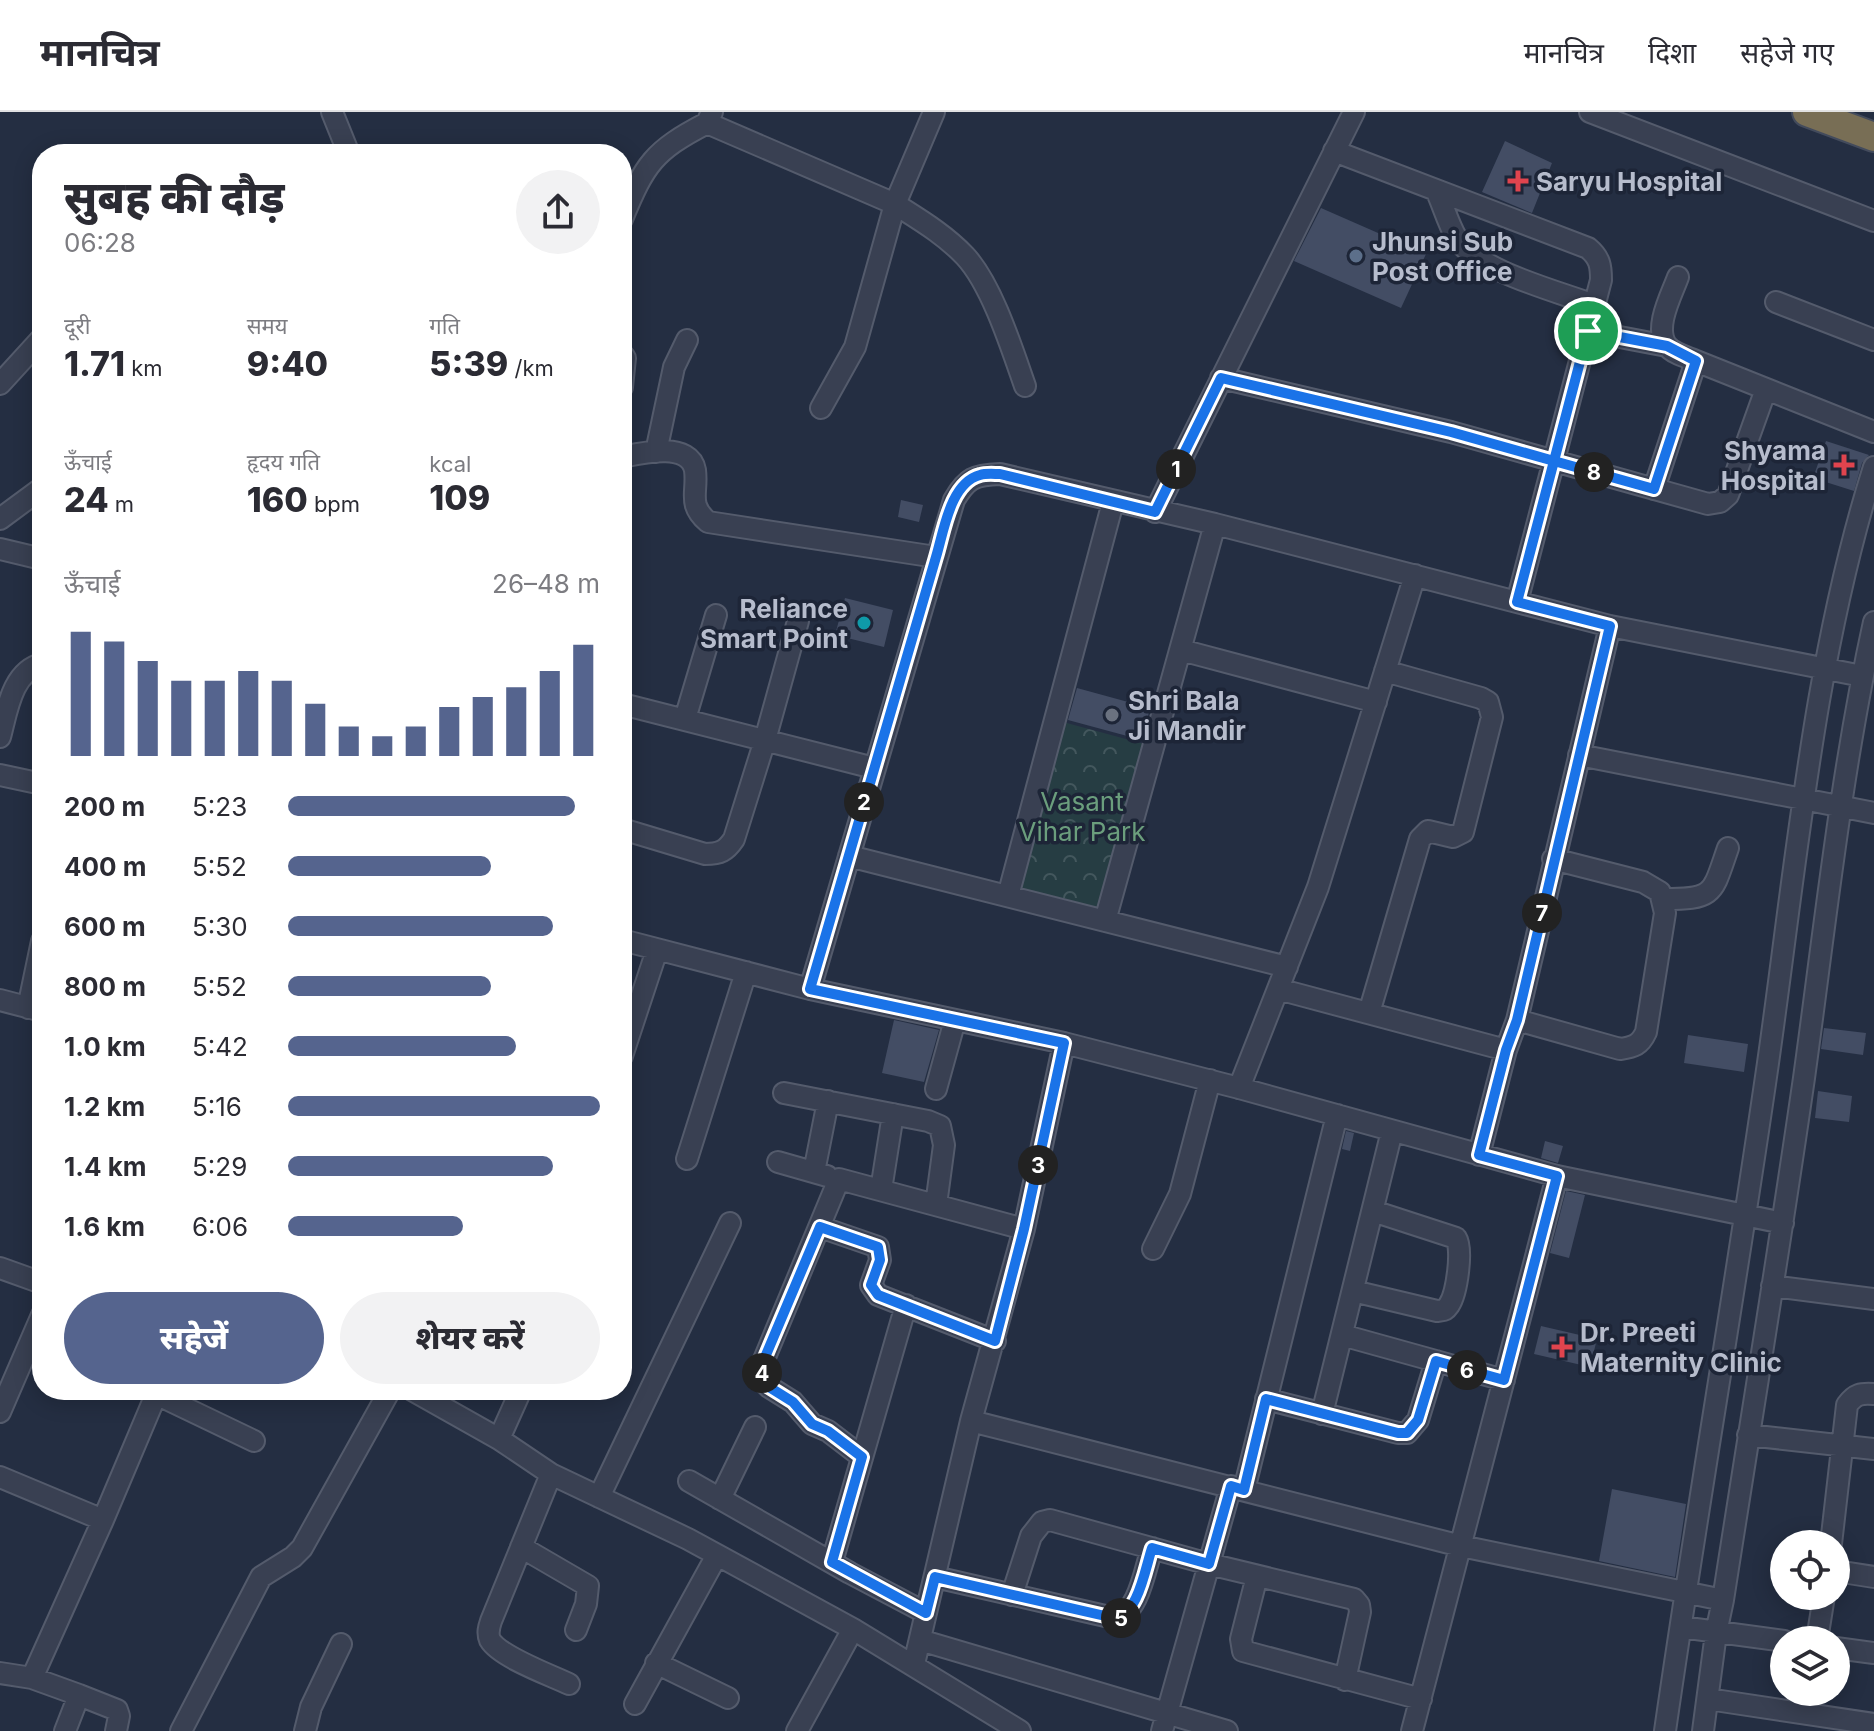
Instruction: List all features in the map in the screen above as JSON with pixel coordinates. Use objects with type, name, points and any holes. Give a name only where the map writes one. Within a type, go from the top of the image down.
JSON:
[{"type":"highway","points":[[1807,112],[1874,137]]},
{"type":"street","points":[[332,112],[345,144]]},
{"type":"street","points":[[821,408],[855,347],[895,204],[934,112]]},
{"type":"street","points":[[1155,512],[1354,112]]},
{"type":"street","points":[[1590,112],[1874,221]]},
{"type":"street","points":[[632,195],[640,176],[653,158],[709,118],[895,204],[938,231],[967,259],[985,288],[1009,340],[1025,386]]},
{"type":"street","points":[[1334,151],[1588,248],[1601,266],[1601,280],[1517,602]]},
{"type":"street","points":[[1436,190],[1456,237],[1476,257],[1492,267],[1594,305]]},
{"type":"street","points":[[1667,346],[1662,325],[1678,277]]},
{"type":"street","points":[[1776,302],[1874,340]]},
{"type":"street","points":[[1588,331],[1667,346],[1696,361],[1874,432]]},
{"type":"street","points":[[656,452],[674,367],[687,340]]},
{"type":"street","points":[[4,374],[32,347]]},
{"type":"street","points":[[1654,489],[1696,361]]},
{"type":"street","points":[[1221,378],[1451,432],[1708,504],[1720,502],[1732,487],[1766,389]]},
{"type":"street","points":[[632,456],[656,452],[682,454],[690,460],[694,466],[696,508],[708,522],[936,557]]},
{"type":"street","points":[[1665,1731],[1746,1215],[1825,669],[1849,558],[1874,467]]},
{"type":"street","points":[[810,989],[954,500],[965,483],[981,475],[1000,474],[1215,524],[1610,626],[1862,676]]},
{"type":"street","points":[[0,519],[32,498]]},
{"type":"street","points":[[1008,896],[1113,502]]},
{"type":"street","points":[[1105,921],[1215,524]]},
{"type":"street","points":[[0,549],[32,557]]},
{"type":"street","points":[[1239,1088],[1318,887],[1415,575]]},
{"type":"street","points":[[685,719],[716,615]]},
{"type":"street","points":[[632,832],[705,854],[726,850],[734,839],[798,621]]},
{"type":"street","points":[[1703,1731],[1716,1633],[1783,1223],[1862,676],[1874,622]]},
{"type":"street","points":[[1479,1155],[1506,1050],[1517,1020],[1610,626]]},
{"type":"street","points":[[1181,650],[1376,702]]},
{"type":"street","points":[[0,737],[13,693],[22,676],[32,668]]},
{"type":"street","points":[[1369,1013],[1420,839],[1428,831],[1453,837],[1463,832],[1492,717],[1488,702],[1481,698],[1385,671]]},
{"type":"street","points":[[632,706],[874,768]]},
{"type":"street","points":[[1579,755],[1874,813]]},
{"type":"street","points":[[0,775],[32,782]]},
{"type":"street","points":[[1664,899],[1704,896],[1711,890],[1728,848]]},
{"type":"street","points":[[849,856],[1287,967]]},
{"type":"street","points":[[1517,1020],[1620,1049],[1634,1047],[1642,1041],[1646,1032],[1665,913],[1664,899],[1660,892],[1643,882],[1553,859]]},
{"type":"street","points":[[632,943],[810,989],[1064,1043],[1557,1176],[1783,1223]]},
{"type":"street","points":[[632,1026],[657,950]]},
{"type":"street","points":[[687,1159],[746,972]]},
{"type":"street","points":[[1278,989],[1506,1050]]},
{"type":"street","points":[[0,1000],[32,1009]]},
{"type":"street","points":[[936,1089],[955,1020]]},
{"type":"street","points":[[914,1664],[971,1421],[1024,1229],[1064,1043]]},
{"type":"street","points":[[1153,1249],[1180,1194],[1210,1080]]},
{"type":"street","points":[[784,1093],[928,1121],[940,1126],[944,1145],[936,1205]]},
{"type":"street","points":[[814,1172],[828,1101]]},
{"type":"street","points":[[881,1190],[893,1114]]},
{"type":"street","points":[[1164,1723],[1209,1564],[1238,1488],[1266,1399],[1337,1115]]},
{"type":"street","points":[[1322,1414],[1392,1131]]},
{"type":"street","points":[[778,1162],[1024,1229]]},
{"type":"street","points":[[1412,1731],[1557,1176]]},
{"type":"street","points":[[839,1179],[763,1362],[762,1374],[763,1381],[793,1402],[812,1424],[828,1431],[862,1457]]},
{"type":"street","points":[[1353,1291],[1437,1311],[1445,1310],[1453,1294],[1461,1251],[1456,1238],[1373,1211]]},
{"type":"street","points":[[599,1497],[730,1223]]},
{"type":"street","points":[[820,1227],[878,1247],[880,1260],[871,1279],[872,1289],[878,1295],[995,1341]]},
{"type":"street","points":[[0,1268],[32,1279]]},
{"type":"street","points":[[1772,1286],[1874,1299]]},
{"type":"street","points":[[832,1562],[906,1305]]},
{"type":"street","points":[[1342,1335],[1504,1380]]},
{"type":"street","points":[[0,1412],[32,1338]]},
{"type":"street","points":[[1266,1399],[1407,1433],[1418,1420],[1436,1361]]},
{"type":"street","points":[[1833,1530],[1847,1405],[1854,1396],[1874,1394]]},
{"type":"street","points":[[32,1678],[154,1400]]},
{"type":"street","points":[[173,1400],[254,1441]]},
{"type":"street","points":[[181,1731],[261,1577],[302,1548],[384,1400]]},
{"type":"street","points":[[430,1400],[499,1439],[551,1474],[717,1555],[853,1629],[1020,1731]]},
{"type":"street","points":[[499,1439],[517,1400]]},
{"type":"street","points":[[971,1421],[1461,1546],[1723,1600]]},
{"type":"street","points":[[720,1499],[755,1427]]},
{"type":"street","points":[[1748,1435],[1874,1449]]},
{"type":"street","points":[[551,1474],[488,1632],[491,1641],[502,1652],[569,1684]]},
{"type":"street","points":[[0,1477],[103,1520]]},
{"type":"street","points":[[689,1481],[926,1613]]},
{"type":"street","points":[[1012,1595],[1031,1536],[1042,1522],[1050,1520],[1209,1564],[1345,1596],[1359,1605],[1360,1612],[1345,1680]]},
{"type":"street","points":[[521,1547],[588,1586],[586,1604],[576,1630]]},
{"type":"street","points":[[935,1577],[1123,1618],[1130,1613],[1152,1548]]},
{"type":"street","points":[[635,1704],[717,1555]]},
{"type":"street","points":[[1850,1573],[1874,1577]]},
{"type":"street","points":[[1257,1576],[1241,1639],[1243,1651],[1421,1699]]},
{"type":"street","points":[[1681,1627],[1770,1639]]},
{"type":"street","points":[[797,1731],[853,1629]]},
{"type":"street","points":[[920,1640],[1164,1723],[1227,1731]]},
{"type":"street","points":[[305,1731],[311,1707],[341,1644]]},
{"type":"street","points":[[1850,1650],[1874,1653]]},
{"type":"street","points":[[656,1663],[728,1698]]},
{"type":"street","points":[[0,1673],[32,1678],[117,1710],[116,1731]]},
{"type":"street","points":[[65,1731],[79,1695]]},
{"type":"street","points":[[1708,1699],[1798,1722],[1874,1724]]},
{"type":"green space","name":"Vasant Vihar Park","points":[[1063,722],[1148,745],[1102,911],[1017,888]]},
{"type":"building","points":[[1505,141],[1552,163],[1532,213],[1482,192]]},
{"type":"building","name":"Jhunsi Sub Post Office","points":[[1321,208],[1426,254],[1401,308],[1294,261]]},
{"type":"building","points":[[1826,441],[1869,455],[1862,463],[1854,491],[1813,478]]},
{"type":"building","points":[[901,500],[923,505],[919,522],[898,517]]},
{"type":"building","name":"Reliance Smart Point","points":[[845,598],[893,610],[884,647],[835,635]]},
{"type":"building","name":"Shri Bala Ji Mandir","points":[[1077,688],[1150,708],[1142,740],[1068,720]]},
{"type":"building","points":[[894,1020],[939,1030],[924,1082],[882,1073]]},
{"type":"building","points":[[1824,1028],[1866,1033],[1863,1055],[1821,1049]]},
{"type":"building","points":[[1688,1035],[1748,1044],[1744,1072],[1684,1063]]},
{"type":"building","points":[[1818,1091],[1852,1096],[1849,1122],[1815,1118]]},
{"type":"building","points":[[1346,1131],[1354,1133],[1350,1151],[1342,1149]]},
{"type":"building","points":[[1545,1141],[1563,1146],[1558,1163],[1541,1158]]},
{"type":"building","points":[[1566,1191],[1585,1195],[1569,1258],[1550,1253]]},
{"type":"building","points":[[1541,1326],[1597,1339],[1590,1367],[1534,1354]]},
{"type":"building","points":[[1612,1489],[1686,1504],[1675,1577],[1599,1561]]},
{"type":"place","name":"Saryu Hospital","points":[[1518,181]]},
{"type":"place","name":"Jhunsi Sub Post Office","points":[[1356,256]]},
{"type":"place","name":"Shyama Hospital","points":[[1844,465]]},
{"type":"place","name":"Reliance Smart Point","points":[[864,623]]},
{"type":"place","name":"Shri Bala Ji Mandir","points":[[1112,715]]},
{"type":"place","name":"Dr. Preeti Maternity Clinic","points":[[1562,1347]]},
{"type":"route","points":[[1588,331],[1554,461],[1451,432],[1221,378],[1155,512],[1000,474],[981,475],[965,483],[954,500],[810,989],[1064,1043],[1024,1229],[995,1341],[878,1295],[871,1285],[880,1260],[878,1247],[820,1227],[763,1362],[763,1381],[769,1387],[800,1408],[812,1424],[828,1431],[862,1457],[832,1562],[850,1573],[926,1613],[935,1577],[1123,1618],[1130,1613],[1152,1548],[1209,1564],[1231,1486],[1244,1490],[1266,1399],[1407,1433],[1418,1420],[1436,1361],[1504,1380],[1557,1176],[1479,1155],[1506,1050],[1517,1020],[1610,626],[1517,602],[1554,461],[1654,489],[1696,361],[1667,346],[1588,331]]}]
